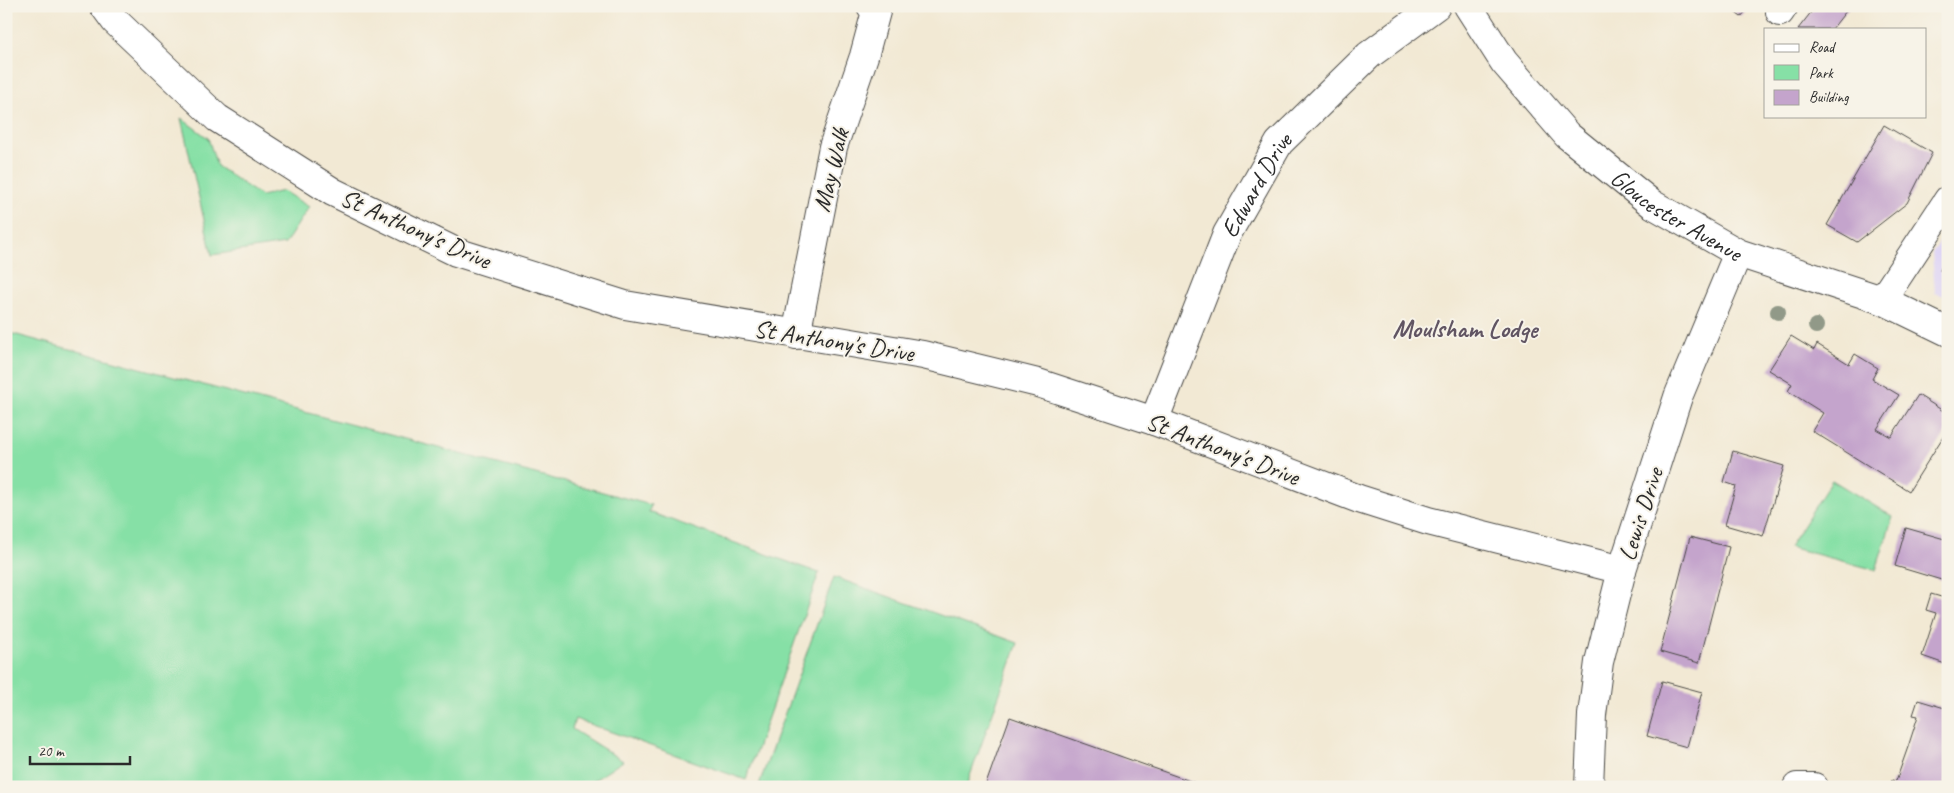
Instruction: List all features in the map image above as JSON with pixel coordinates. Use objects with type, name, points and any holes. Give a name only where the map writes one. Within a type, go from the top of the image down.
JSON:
[{"type":"street","name":"St Anthony's Drive","points":[[104,6],[115,21],[217,118],[333,192],[456,252],[625,305],[923,355],[1038,383],[1154,421],[1359,499],[1428,521],[1622,570]]},
{"type":"street","name":"Edward Drive","points":[[1154,421],[1227,234],[1279,143],[1369,55],[1436,6]]},
{"type":"street","name":"Gloucester Avenue","points":[[1468,6],[1504,62],[1567,135],[1652,204],[1738,253],[1882,300],[1948,332]]},
{"type":"street","name":"May Walk","points":[[796,335],[833,147],[864,56],[874,7]]},
{"type":"street","points":[[1882,300],[1948,200]]},
{"type":"street","name":"Lewis Drive","points":[[1589,787],[1592,715],[1599,662],[1622,570],[1678,397],[1738,253]]},
{"type":"street","points":[[1797,787],[1814,787]]},
{"type":"shaded area","points":[[1948,230],[1948,297],[1935,293],[1932,253]]},
{"type":"green space","points":[[181,118],[208,138],[217,166],[261,196],[283,191],[309,207],[285,244],[212,255]]},
{"type":"green space","points":[[6,332],[651,505],[649,512],[819,573],[746,780],[575,719],[572,729],[623,761],[584,787],[6,787]]},
{"type":"green space","points":[[1832,480],[1893,517],[1876,570],[1789,547]]},
{"type":"green space","points":[[834,577],[1018,643],[966,787],[759,785]]},
{"type":"building","points":[[1727,6],[1750,6],[1741,17]]},
{"type":"building","points":[[1816,6],[1850,6],[1833,28],[1799,28]]},
{"type":"building","points":[[1884,125],[1932,153],[1907,203],[1857,242],[1827,225]]},
{"type":"building","points":[[1948,253],[1948,266],[1944,264]]},
{"type":"building","points":[[1791,336],[1814,350],[1817,344],[1849,364],[1855,354],[1878,368],[1872,379],[1899,395],[1877,429],[1891,437],[1918,395],[1948,414],[1948,429],[1909,491],[1812,431],[1823,413],[1788,391],[1792,384],[1769,370]]},
{"type":"building","points":[[1733,451],[1784,466],[1763,536],[1725,525],[1736,486],[1724,482]]},
{"type":"building","points":[[1906,528],[1948,540],[1948,582],[1895,566]]},
{"type":"building","points":[[1690,537],[1729,547],[1699,663],[1660,652]]},
{"type":"building","points":[[1931,594],[1948,599],[1948,665],[1922,656],[1936,613],[1926,610]]},
{"type":"building","points":[[1662,681],[1702,692],[1687,747],[1647,736]]},
{"type":"building","points":[[1918,700],[1948,709],[1948,772],[1943,787],[1890,787],[1892,780],[1896,781],[1918,716],[1913,715]]},
{"type":"building","points":[[1010,717],[1204,786],[1204,787],[985,787]]},
{"type":"district","name":"Moulsham Lodge","points":[[1465,328]]}]
